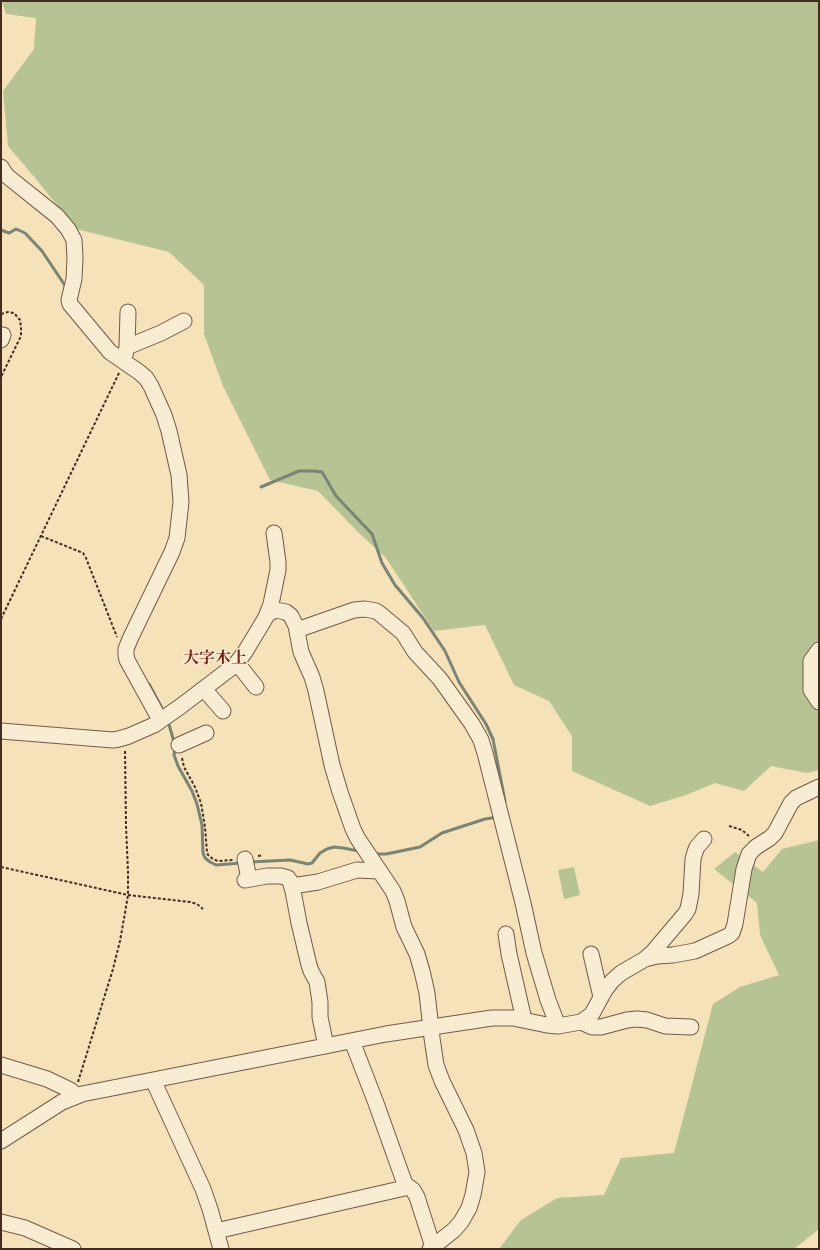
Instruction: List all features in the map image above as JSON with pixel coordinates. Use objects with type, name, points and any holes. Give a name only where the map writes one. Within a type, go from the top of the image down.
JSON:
[{"type":"street","points":[[1,167],[6,175],[57,216],[68,229],[74,240],[75,258],[74,279],[69,302],[110,352],[126,354],[184,321]]},
{"type":"street","points":[[128,312],[126,354],[151,386],[164,415],[179,475],[181,502],[175,546],[126,649],[127,660],[160,720]]},
{"type":"street","points":[[1,731],[113,740],[125,738],[148,728],[204,689],[237,663],[268,614],[278,566],[274,533]]},
{"type":"street","points":[[297,630],[354,610],[365,609],[376,611],[403,633],[415,652],[440,679],[472,724],[481,740],[541,978],[552,1013],[558,1026]]},
{"type":"street","points":[[216,1231],[406,1187],[411,1188],[417,1197],[432,1248],[454,1230],[464,1218],[471,1202],[477,1172],[474,1153],[468,1136],[438,1072],[434,1056],[426,992],[417,954],[404,927],[395,894],[355,834],[332,765],[316,691],[312,677],[301,652],[294,621],[289,613],[273,610],[268,614]]},
{"type":"street","points":[[819,650],[811,661],[811,690],[819,702]]},
{"type":"street","points":[[237,663],[256,687]]},
{"type":"street","points":[[204,689],[223,711]]},
{"type":"street","points":[[179,745],[206,733]]},
{"type":"street","points":[[645,959],[695,950],[732,933],[736,924],[744,869],[752,851],[775,833],[791,803],[796,798],[819,787]]},
{"type":"street","points":[[1,1141],[75,1094],[352,1040],[492,1018],[503,1017],[558,1026],[581,1022],[592,1014],[608,985],[616,976],[645,959],[652,953],[686,914],[691,894],[693,859],[697,847],[704,839]]},
{"type":"street","points":[[245,859],[247,879],[281,876],[288,878],[292,886],[310,970],[317,982],[320,1002],[320,1017],[326,1046]]},
{"type":"street","points":[[292,886],[318,882],[357,870],[379,871]]},
{"type":"street","points":[[506,934],[524,1020]]},
{"type":"street","points":[[591,954],[601,997]]},
{"type":"street","points":[[515,982],[541,978]]},
{"type":"street","points":[[581,1022],[592,1027],[601,1027],[637,1019],[647,1020],[665,1026],[691,1027]]},
{"type":"street","points":[[352,1040],[406,1187]]},
{"type":"street","points":[[1,1065],[47,1079],[75,1094]]},
{"type":"street","points":[[153,1080],[203,1189],[221,1249]]},
{"type":"street","points":[[1,1222],[25,1228],[73,1249]]},
{"type":"path","points":[[1,314],[8,312],[14,313],[18,316],[20,320],[21,336],[1,377]]},
{"type":"path","points":[[1,619],[126,354]]},
{"type":"path","points":[[41,536],[83,553],[127,660]]},
{"type":"path","points":[[75,1094],[113,969],[120,941],[128,894],[125,738]]},
{"type":"path","points":[[179,745],[183,763],[195,786],[201,803],[208,855],[218,861],[245,859],[263,855]]},
{"type":"path","points":[[729,826],[742,830],[750,837],[765,842]]},
{"type":"path","points":[[1,867],[128,894],[190,902],[197,904],[203,909]]},
{"type":"green space","points":[[2,1],[819,1],[819,770],[807,773],[771,766],[744,791],[715,783],[686,795],[650,806],[572,771],[572,736],[549,701],[514,685],[485,625],[434,631],[386,558],[318,491],[270,480],[223,386],[204,334],[204,285],[169,252],[76,229],[8,146],[3,91],[34,49],[36,18],[6,14]]},
{"type":"green space","points":[[819,840],[819,1229],[794,1249],[499,1249],[521,1220],[557,1198],[604,1195],[621,1158],[674,1153],[713,1004],[740,987],[779,975],[760,935],[757,903],[714,869],[735,852],[763,872],[782,849]]},
{"type":"green space","points":[[574,867],[580,895],[564,899],[558,870]]},
{"type":"waterway","points":[[1,230],[9,233],[16,229],[25,233],[42,251],[66,287]]},
{"type":"waterway","points":[[261,487],[299,471],[322,472],[336,496],[372,534],[382,563],[395,585],[423,618],[445,651],[459,682],[486,724],[493,739],[505,801]]},
{"type":"waterway","points":[[149,684],[164,712]]},
{"type":"waterway","points":[[168,721],[174,742]]},
{"type":"waterway","points":[[175,748],[174,755],[178,766],[192,791],[197,804],[202,825],[203,853],[205,858],[216,865],[241,863]]},
{"type":"waterway","points":[[374,854],[386,854],[420,847],[442,833],[485,819],[498,817]]},
{"type":"waterway","points":[[250,862],[290,860],[308,864],[312,863],[320,853],[334,847],[359,851]]},
{"type":"district","name":"大字木上","points":[[215,659]]}]
